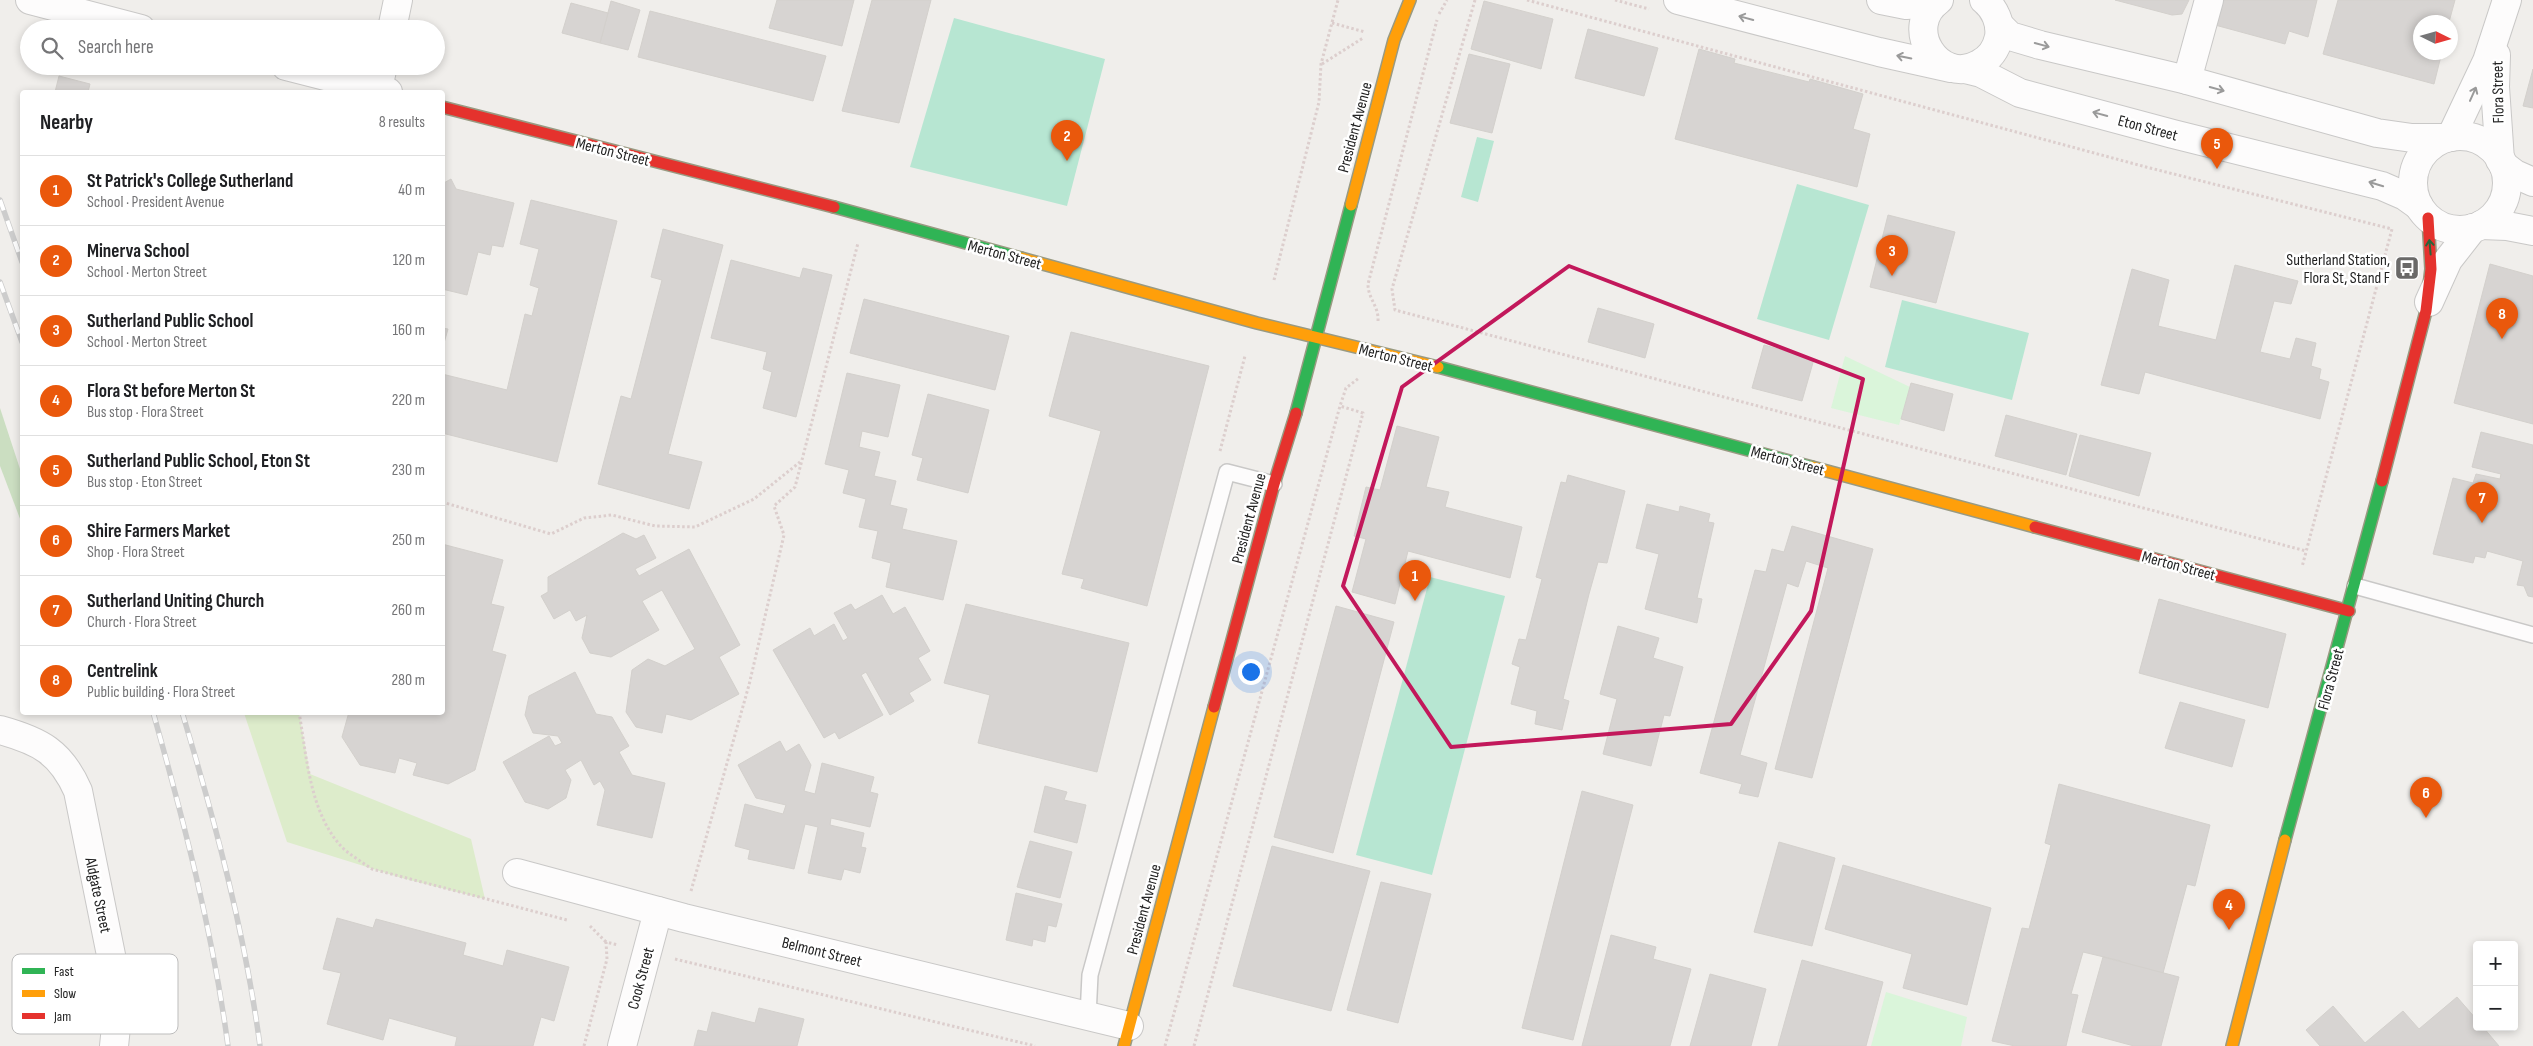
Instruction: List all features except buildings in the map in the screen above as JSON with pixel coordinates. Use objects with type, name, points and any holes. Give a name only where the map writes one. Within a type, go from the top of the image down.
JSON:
[{"type":"street","points":[[30,0],[107,20]]},
{"type":"street","points":[[394,20],[398,0]]},
{"type":"street","name":"President Avenue","points":[[1126,1036],[1274,484],[1302,396],[1394,40],[1410,0]]},
{"type":"street","name":"Eton Street","points":[[1678,0],[1879,52],[1981,73],[2007,88],[2036,97],[2382,186],[2405,196],[2424,212]]},
{"type":"street","points":[[1881,0],[1906,5],[1937,1]]},
{"type":"street","points":[[1985,0],[1992,8],[1999,25],[2005,32],[2017,38],[2187,80],[2377,133],[2404,138],[2467,137],[2483,142],[2501,163],[2515,174],[2533,182]]},
{"type":"street","points":[[2187,80],[2209,0]]},
{"type":"street","points":[[1937,1],[1924,20],[1924,40],[1934,58],[1958,69],[1982,63],[1994,51],[1999,34],[1999,25]]},
{"type":"street","name":"Flora Street","points":[[2448,138],[2473,94],[2504,12]]},
{"type":"street","name":"Flora Street","points":[[2501,163],[2495,87],[2504,12]]},
{"type":"street","points":[[331,75],[381,85]]},
{"type":"street","name":"Merton Street","points":[[445,108],[865,215],[1317,338],[1409,359],[2349,611]]},
{"type":"street","points":[[2448,138],[2428,149],[2416,166],[2413,186],[2424,212],[2449,229],[2507,226],[2533,230]]},
{"type":"street","points":[[2477,227],[2495,214],[2503,199],[2506,182],[2501,163]]},
{"type":"street","name":"Flora Street","points":[[2232,1046],[2284,845],[2349,611],[2426,310],[2431,269],[2424,212]]},
{"type":"street","name":"Flora Street","points":[[2426,310],[2448,260],[2477,227]]},
{"type":"street","name":"Aldgate Street","points":[[0,730],[37,742],[52,752],[66,767],[80,801],[111,954]]},
{"type":"street","name":"Belmont Street","points":[[517,874],[671,914],[1088,1016],[1126,1036]]},
{"type":"street","name":"Cook Street","points":[[622,1046],[647,952],[671,914]]},
{"type":"lane","points":[[1088,1016],[1090,975],[1227,472],[1274,484]]},
{"type":"lane","points":[[2355,586],[2533,635]]},
{"type":"path","points":[[1274,280],[1319,102],[1321,64],[1338,0]]},
{"type":"path","points":[[1377,306],[1368,295],[1368,284],[1437,18],[1447,0]]},
{"type":"path","points":[[1475,0],[1392,289],[1395,310],[2306,551]]},
{"type":"path","points":[[1527,0],[2146,167],[2392,229],[2301,568]]},
{"type":"path","points":[[1321,64],[1370,34],[1332,23]]},
{"type":"path","points":[[671,914],[749,684],[784,534],[774,506],[795,487],[865,215]]},
{"type":"path","points":[[1165,1046],[1340,406],[1363,412],[1194,1046]]},
{"type":"path","points":[[445,503],[551,534],[584,518],[612,516],[655,526],[695,527],[754,499],[801,462]]},
{"type":"path","points":[[299,715],[318,807],[330,830],[346,850],[372,869],[575,922]]},
{"type":"path","points":[[584,924],[593,927],[606,942],[1035,1046]]},
{"type":"path","points":[[584,1046],[607,959],[606,942]]},
{"type":"highlighted area","points":[[1569,266],[1863,379],[1811,611],[1731,724],[1451,747],[1343,586],[1402,387]]},
{"type":"green space","points":[[954,18],[1105,59],[1067,206],[910,167]]},
{"type":"green space","points":[[1477,137],[1494,141],[1478,202],[1461,197]]},
{"type":"green space","points":[[1797,184],[1869,205],[1829,340],[1757,319]]},
{"type":"green space","points":[[1902,300],[2029,333],[2012,400],[1885,367]]},
{"type":"green space","points":[[1845,356],[1910,387],[1899,425],[1831,408]]},
{"type":"green space","points":[[0,408],[20,469],[20,519],[0,466]]},
{"type":"green space","points":[[1430,577],[1505,596],[1432,875],[1356,855]]},
{"type":"green space","points":[[245,715],[299,715],[310,774],[471,839],[485,899],[402,878],[287,842]]},
{"type":"green space","points":[[1886,992],[1967,1017],[1961,1046],[1871,1046]]},
{"type":"railway","points":[[0,200],[20,256]]},
{"type":"railway","points":[[0,282],[20,337]]},
{"type":"railway","points":[[154,715],[197,878],[222,1004],[228,1046]]},
{"type":"railway","points":[[183,715],[228,878],[246,961],[260,1046]]},
{"type":"traffic: fast","points":[[1296,413],[1351,205]]},
{"type":"traffic: fast","points":[[834,207],[1021,258]]},
{"type":"traffic: fast","points":[[1438,367],[1812,467]]},
{"type":"traffic: fast","points":[[2285,840],[2382,481]]},
{"type":"traffic: slow","points":[[1351,205],[1394,40],[1410,0]]},
{"type":"traffic: slow","points":[[1021,258],[1257,323],[1438,367]]},
{"type":"traffic: slow","points":[[1812,467],[2035,527]]},
{"type":"traffic: slow","points":[[1124,1046],[1214,707]]},
{"type":"traffic: slow","points":[[2232,1046],[2285,840]]},
{"type":"traffic: jam","points":[[445,108],[834,207]]},
{"type":"traffic: jam","points":[[2382,481],[2426,311],[2431,269],[2428,218]]},
{"type":"traffic: jam","points":[[1214,707],[1274,484],[1296,413]]},
{"type":"traffic: jam","points":[[2035,527],[2349,611]]},
{"type":"place","name":"Minerva School","points":[[1067,161]]},
{"type":"place","name":"Sutherland Public School, Eton St","points":[[2217,169]]},
{"type":"place","name":"Sutherland Station, Flora St, Stand F","points":[[2407,268]]},
{"type":"place","name":"Sutherland Public School","points":[[1892,276]]},
{"type":"place","name":"Centrelink","points":[[2502,339]]},
{"type":"place","name":"Sutherland Uniting Church","points":[[2482,523]]},
{"type":"place","name":"St Patrick's College Sutherland","points":[[1415,601]]},
{"type":"place","name":"Shire Farmers Market","points":[[2426,818]]},
{"type":"place","name":"Flora St before Merton St","points":[[2229,930]]}]
